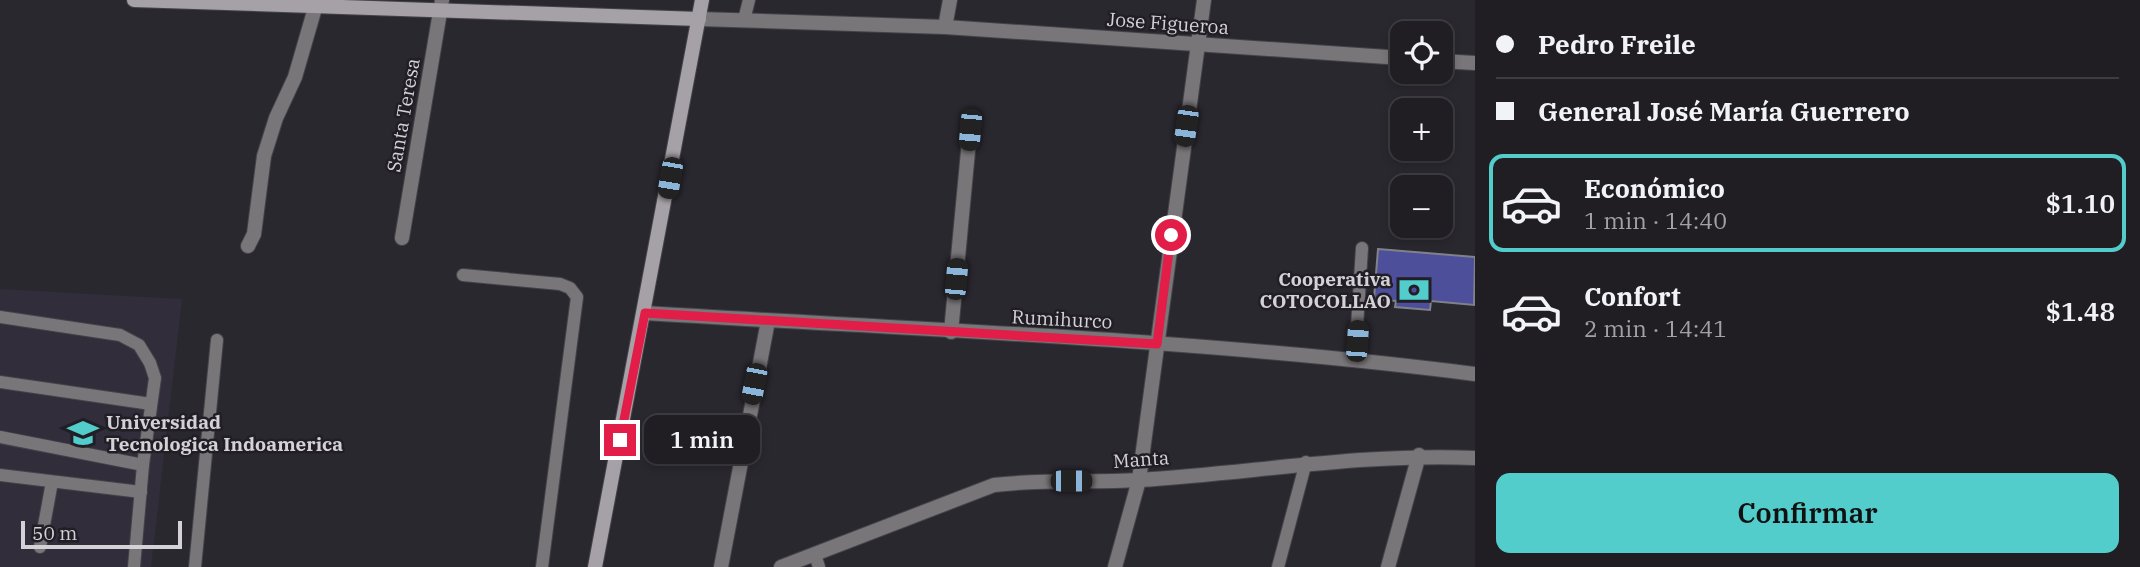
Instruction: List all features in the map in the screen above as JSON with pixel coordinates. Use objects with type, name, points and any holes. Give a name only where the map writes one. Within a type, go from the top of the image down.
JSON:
[{"type":"street","name":"Jose Figueroa","points":[[134,0],[315,8],[441,6],[699,19],[945,27],[1390,57]]},
{"type":"street","points":[[595,567],[702,0]]},
{"type":"street","points":[[945,27],[950,0]]},
{"type":"street","points":[[1115,567],[1139,480],[1204,0]]},
{"type":"street","name":"Santa Teresa","points":[[402,237],[441,6]]},
{"type":"street","points":[[248,246],[254,234],[264,156],[276,118],[295,77],[315,8]]},
{"type":"street","points":[[1453,62],[1475,63]]},
{"type":"street","points":[[951,332],[970,130]]},
{"type":"street","name":"Rumihurco","points":[[645,313],[1355,358],[1475,374]]},
{"type":"street","points":[[721,567],[768,321]]},
{"type":"street","points":[[1388,567],[1419,456]]},
{"type":"street","name":"Manta","points":[[781,567],[817,561],[995,485],[1026,481],[1139,480],[1306,463],[1419,456],[1475,458]]},
{"type":"lane","points":[[744,20],[749,0]]},
{"type":"lane","points":[[1355,358],[1362,248]]},
{"type":"lane","points":[[463,275],[560,284],[570,288],[577,297],[542,567]]},
{"type":"lane","points":[[0,317],[108,333],[139,345],[155,378],[143,465],[134,567]]},
{"type":"lane","points":[[195,567],[217,340]]},
{"type":"lane","points":[[0,382],[151,404]]},
{"type":"lane","points":[[0,438],[143,465]]},
{"type":"lane","points":[[1278,567],[1306,463]]},
{"type":"lane","points":[[0,475],[141,492]]},
{"type":"lane","points":[[40,547],[52,482]]},
{"type":"shaded area","name":"Universidad Tecnologica Indoamerica","points":[[0,289],[182,299],[151,567],[0,567]]},
{"type":"building","points":[[1378,249],[1475,257],[1474,305],[1431,301],[1430,310],[1395,307],[1396,301],[1374,299]]},
{"type":"place","name":"Cooperativa COTOCOLLAO","points":[[1414,290]]},
{"type":"place","name":"Universidad Tecnologica Indoamerica","points":[[83,433]]},
{"type":"route","points":[[620,440],[645,313],[1157,344],[1171,235]]}]
